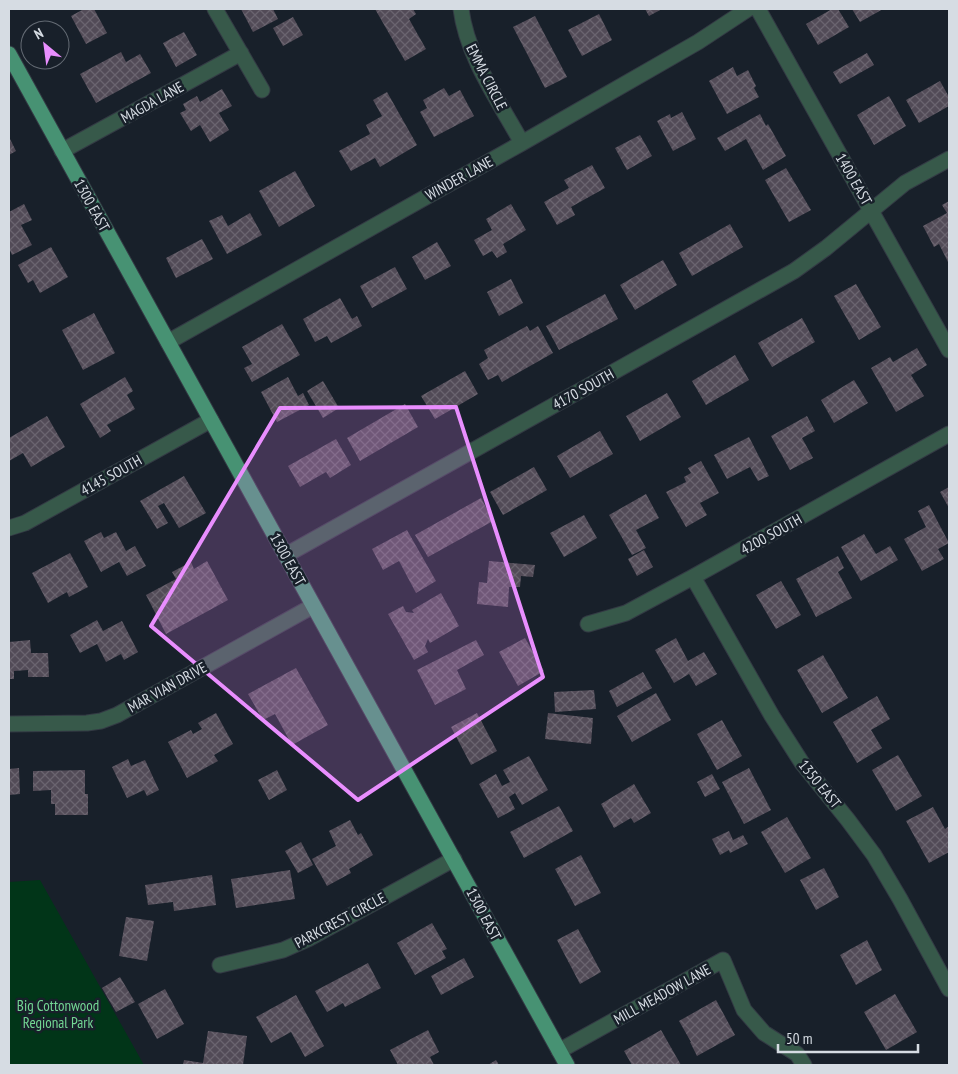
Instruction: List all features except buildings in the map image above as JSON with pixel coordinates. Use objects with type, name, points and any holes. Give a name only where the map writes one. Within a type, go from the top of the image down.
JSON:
[{"type":"main road","name":"1300 EAST","points":[[10,60],[567,1065]]},
{"type":"street","points":[[215,9],[262,90]]},
{"type":"street","name":"EMMA CIRCLE","points":[[461,9],[468,40],[480,67],[522,143]]},
{"type":"street","name":"WINDER LANE","points":[[168,342],[698,42],[748,9]]},
{"type":"street","name":"1400 EAST","points":[[758,9],[949,350]]},
{"type":"street","name":"MAGDA LANE","points":[[62,151],[241,53]]},
{"type":"street","name":"4170 SOUTH","points":[[286,555],[794,271],[826,248],[905,183],[949,159]]},
{"type":"street","name":"4145 SOUTH","points":[[9,528],[25,523],[211,420]]},
{"type":"street","name":"4200 SOUTH","points":[[588,624],[626,613],[949,434]]},
{"type":"street","name":"1350 EAST","points":[[693,577],[772,716],[802,764],[874,855],[949,989]]},
{"type":"street","name":"MAR VIAN DRIVE","points":[[9,724],[87,723],[101,721],[117,715],[313,606]]},
{"type":"street","name":"PARKCREST CIRCLE","points":[[220,965],[282,950],[308,939],[454,859]]},
{"type":"street","name":"MILL MEADOW LANE","points":[[559,1052],[723,960],[744,1010],[764,1033],[797,1054],[804,1065]]},
{"type":"highlighted area","points":[[456,407],[543,677],[358,800],[151,626],[280,408]]},
{"type":"green space","name":"Big Cottonwood Regional Park","points":[[40,880],[144,1065],[9,1065],[9,882]]}]
